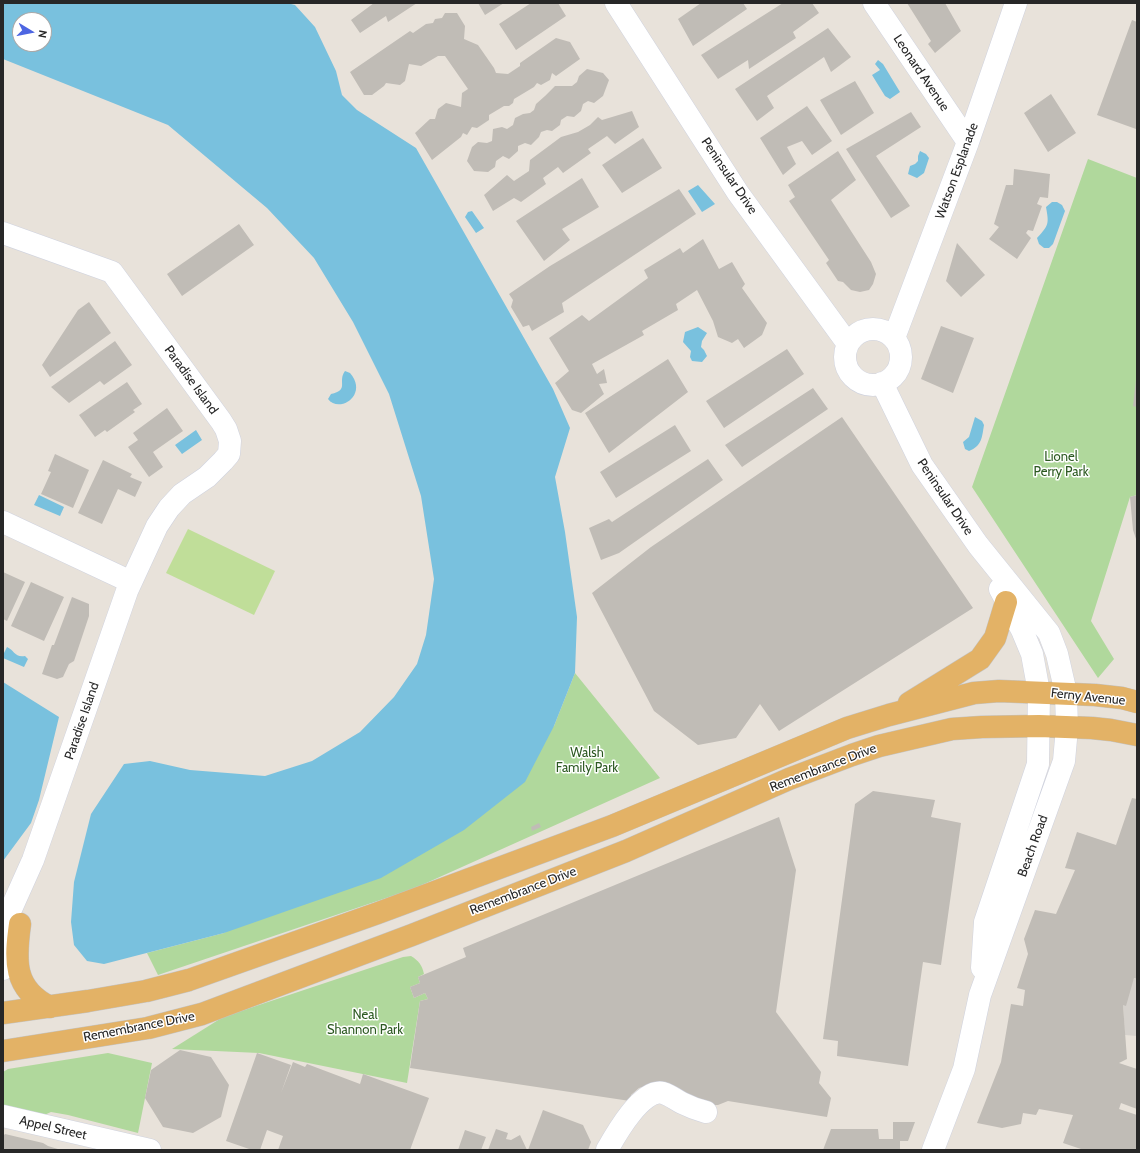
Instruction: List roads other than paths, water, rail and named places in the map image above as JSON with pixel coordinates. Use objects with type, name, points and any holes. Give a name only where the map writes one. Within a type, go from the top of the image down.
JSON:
[{"type":"highway","points":[[889,715],[980,659],[994,638],[1006,602]]},
{"type":"highway","name":"Remembrance Drive","points":[[3,1013],[146,991],[189,980],[378,913],[605,829],[847,728],[889,715],[974,693],[999,691],[1039,692]]},
{"type":"highway","name":"Ferny Avenue","points":[[1039,692],[1122,698],[1137,702]]},
{"type":"highway","points":[[1039,726],[1111,730],[1137,735]]},
{"type":"highway","name":"Remembrance Drive","points":[[3,1051],[148,1028],[202,1014],[412,935],[626,851],[789,779],[866,750],[952,729],[1039,726]]},
{"type":"highway","points":[[11,926],[17,951],[18,967],[24,984],[37,1000],[50,1006]]},
{"type":"street","name":"Peninsular Drive","points":[[616,3],[738,193],[848,344]]},
{"type":"street","name":"Leonard Avenue","points":[[874,3],[968,142]]},
{"type":"street","name":"Watson Esplanade","points":[[894,338],[968,142],[1016,3]]},
{"type":"street","name":"Paradise Island","points":[[3,233],[112,272],[226,429],[230,440],[229,454],[223,461],[207,477],[182,494],[169,508],[157,526],[131,582],[32,860],[28,896],[11,926],[3,969]]},
{"type":"street","points":[[865,330],[881,330],[894,338],[898,344],[901,360],[899,367],[889,379],[882,383],[869,385],[858,381],[847,368],[845,360],[848,344],[858,333],[865,330]]},
{"type":"street","name":"Peninsular Drive","points":[[882,383],[922,465],[978,545],[1049,633],[1057,654],[1066,693]]},
{"type":"street","points":[[3,522],[131,582]]},
{"type":"street","name":"Peninsular Drive","points":[[978,545],[1032,654],[1039,692]]},
{"type":"street","name":"Beach Road","points":[[980,995],[985,922],[1038,764],[1039,692]]},
{"type":"street","name":"Beach Road","points":[[933,1150],[964,1069],[980,995],[1064,761],[1067,728],[1066,693]]},
{"type":"street","points":[[607,1150],[629,1116],[650,1094],[662,1093],[690,1107],[706,1112]]},
{"type":"street","name":"Appel Street","points":[[3,1116],[150,1150]]},
{"type":"water","points":[[3,3],[287,3],[295,5],[315,27],[336,71],[342,95],[357,110],[416,148],[553,389],[570,428],[555,477],[565,532],[577,617],[575,673],[554,726],[525,782],[464,830],[381,878],[224,933],[104,964],[87,961],[74,945],[71,922],[74,882],[91,814],[124,764],[150,761],[190,770],[265,776],[312,761],[360,732],[394,697],[417,664],[426,635],[434,579],[421,496],[389,394],[353,322],[314,258],[267,208],[168,125],[3,59]]},
{"type":"water","points":[[878,60],[883,64],[900,92],[890,99],[885,96],[872,75],[880,70],[875,64]]},
{"type":"water","points":[[920,151],[926,154],[929,158],[924,173],[917,178],[908,174],[910,166],[918,161]]},
{"type":"water","points":[[698,185],[715,204],[702,212],[688,191]]},
{"type":"water","points":[[1052,202],[1057,202],[1062,205],[1065,211],[1053,244],[1049,248],[1044,248],[1039,244],[1037,238],[1046,227],[1048,217],[1046,207]]},
{"type":"water","points":[[472,211],[484,228],[476,233],[465,217],[468,212]]},
{"type":"water","points":[[698,327],[707,333],[702,341],[701,347],[707,356],[702,362],[692,361],[690,357],[691,351],[683,342],[685,332]]},
{"type":"water","points":[[345,371],[350,373],[355,381],[356,388],[354,395],[345,403],[333,403],[328,399],[331,394],[342,388],[342,379]]},
{"type":"water","points":[[975,417],[982,421],[984,425],[983,433],[981,441],[977,447],[969,451],[965,449],[963,442],[969,437]]},
{"type":"water","points":[[196,430],[202,440],[182,454],[175,445]]},
{"type":"water","points":[[39,495],[64,507],[60,516],[34,505]]},
{"type":"water","points":[[7,647],[17,655],[25,656],[28,659],[24,667],[3,658]]},
{"type":"water","points":[[3,682],[59,717],[39,800],[31,823],[3,861]]},
{"type":"park label","name":"Lionel Perry Park","points":[[1061,464]]},
{"type":"park label","name":"Walsh Family Park","points":[[587,760]]},
{"type":"park label","name":"Neal Shannon Park","points":[[365,1022]]}]
